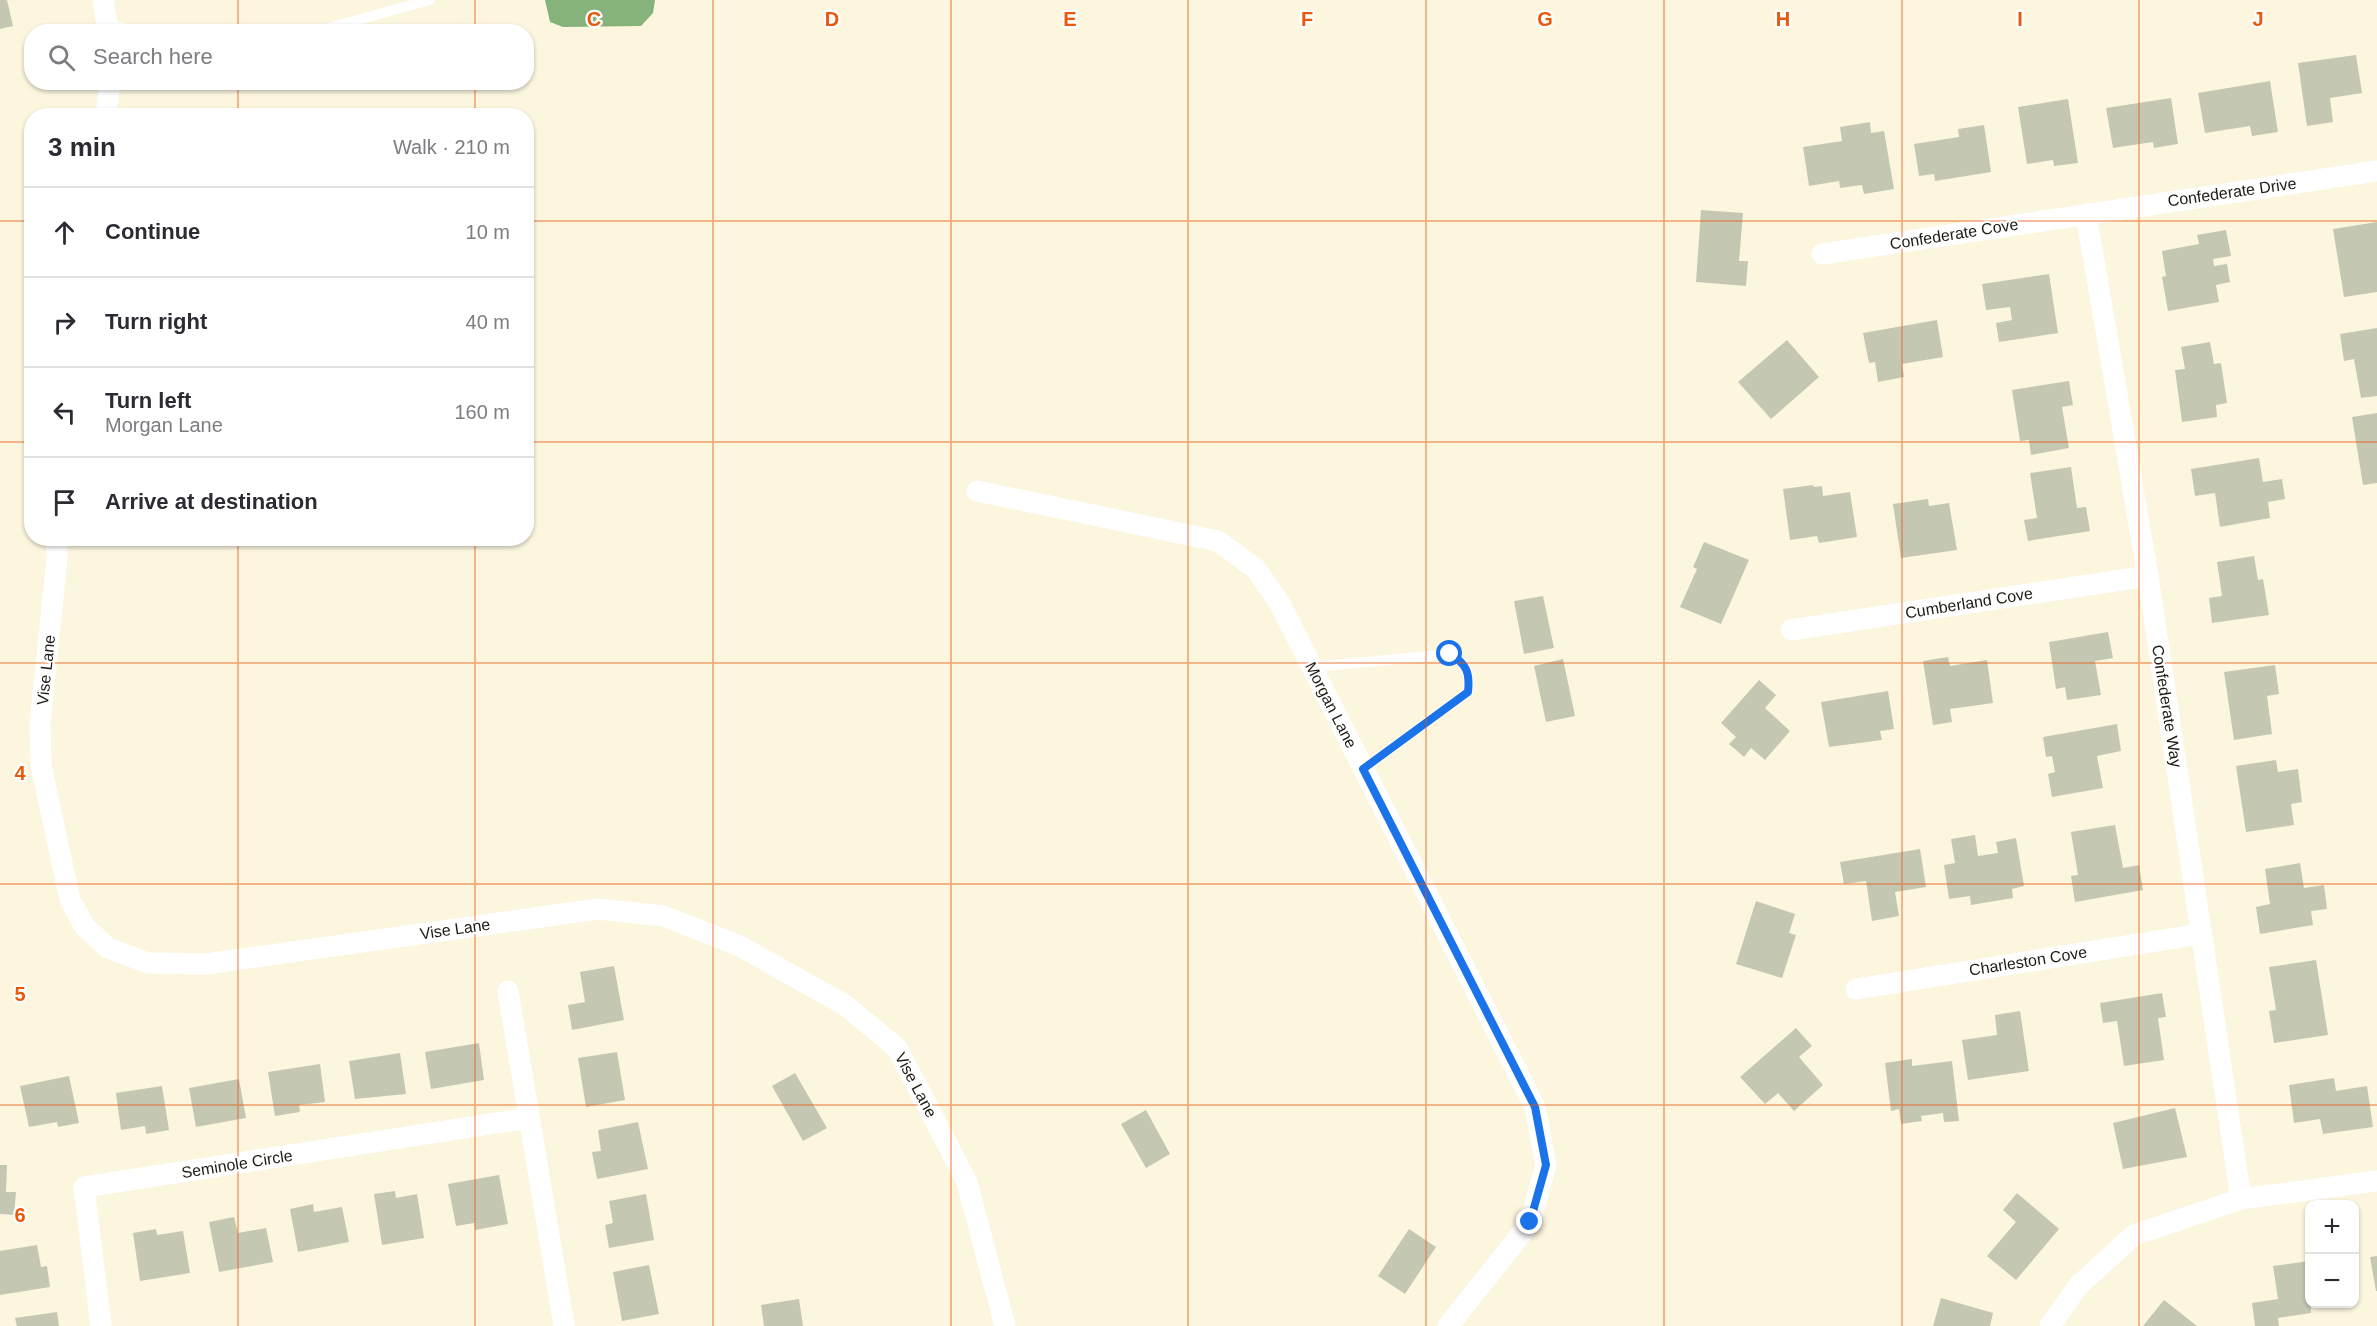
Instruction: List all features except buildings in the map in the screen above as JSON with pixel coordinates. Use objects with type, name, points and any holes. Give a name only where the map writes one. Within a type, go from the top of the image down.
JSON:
[{"type":"street","points":[[103,0],[106,24]]},
{"type":"street","points":[[107,108],[109,90]]},
{"type":"street","name":"Confederate Drive","points":[[2086,214],[2377,171]]},
{"type":"street","name":"Confederate Cove","points":[[1822,254],[2086,214]]},
{"type":"street","name":"Confederate Way","points":[[2086,214],[2148,576],[2241,1199]]},
{"type":"street","name":"Morgan Lane","points":[[977,490],[1218,541],[1256,569],[1280,604],[1535,1107],[1546,1165],[1530,1222],[1448,1326]]},
{"type":"street","name":"Vise Lane","points":[[56,546],[57,559],[40,724],[41,765],[70,900],[85,927],[108,948],[148,963],[206,964],[598,909],[663,916],[738,945],[845,1005],[897,1048],[967,1182],[1005,1326]]},
{"type":"street","name":"Cumberland Cove","points":[[1791,630],[2148,576]]},
{"type":"street","name":"Charleston Cove","points":[[1856,989],[2201,934]]},
{"type":"street","points":[[508,991],[564,1326]]},
{"type":"street","name":"Seminole Circle","points":[[101,1326],[84,1187],[529,1118]]},
{"type":"street","points":[[2050,1326],[2078,1286],[2134,1235],[2241,1199],[2377,1181]]},
{"type":"lane","points":[[343,24],[430,0]]},
{"type":"lane","points":[[1312,667],[1450,654],[1464,662],[1470,676],[1468,692],[1363,769]]},
{"type":"shaded area","points":[[545,0],[655,0],[653,13],[641,26],[563,27],[550,22]]},
{"type":"route","points":[[1450,654],[1464,662],[1470,676],[1468,692],[1447,710],[1363,769],[1535,1107],[1546,1165],[1530,1222]]}]
